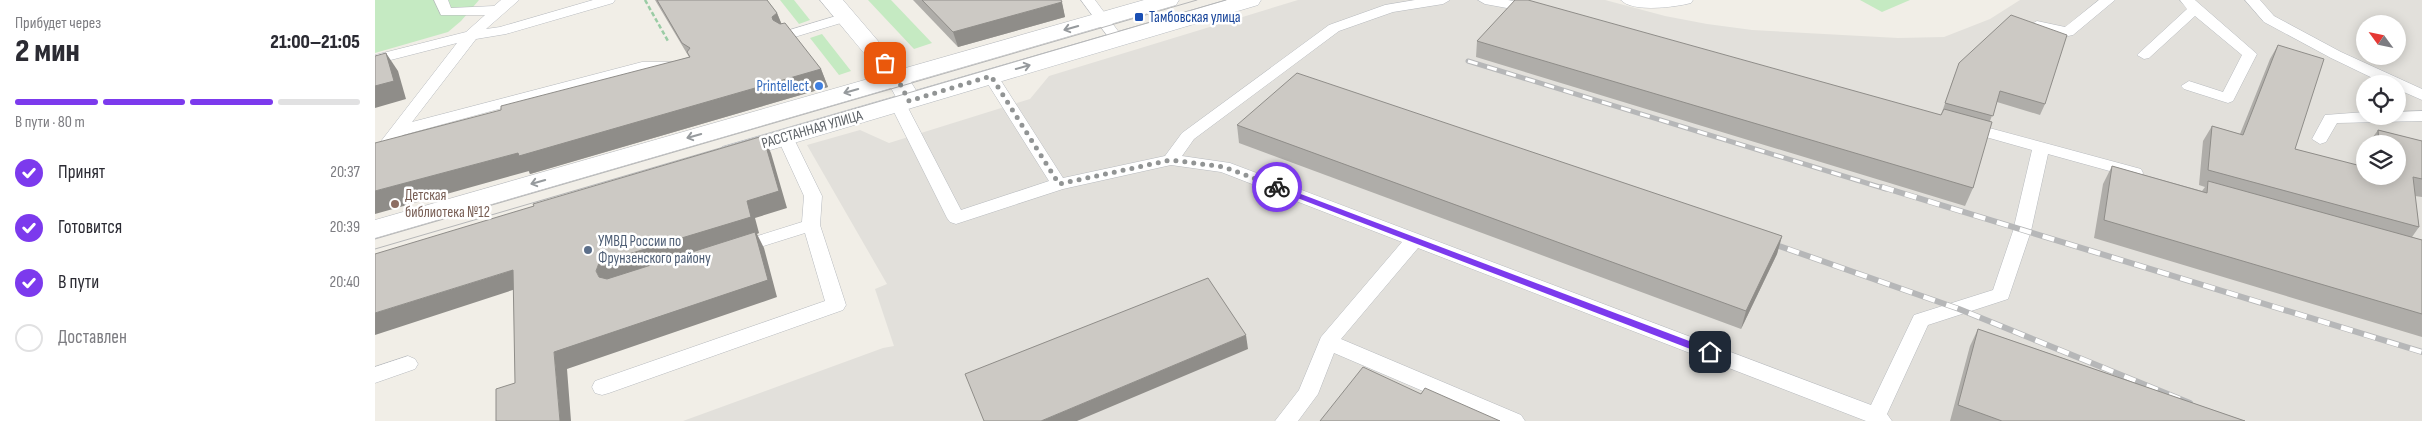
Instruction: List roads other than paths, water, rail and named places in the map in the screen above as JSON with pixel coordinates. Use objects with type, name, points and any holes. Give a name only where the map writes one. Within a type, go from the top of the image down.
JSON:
[{"type":"street","points":[[831,0],[902,94]]},
{"type":"street","name":"РАССТАННАЯ УЛИЦА","points":[[710,160],[785,137],[1102,19],[1168,0]]},
{"type":"street","name":"РАССТАННАЯ УЛИЦА","points":[[375,229],[902,94],[991,76],[1250,0]]},
{"type":"lane","points":[[441,0],[446,12],[498,10]]},
{"type":"lane","points":[[375,160],[471,35],[512,0]]},
{"type":"lane","points":[[375,60],[471,35],[501,31],[608,0]]},
{"type":"lane","points":[[1088,0],[1117,39]]},
{"type":"lane","points":[[1171,160],[1188,136],[1334,28],[1390,8],[1443,0]]},
{"type":"lane","points":[[1485,0],[1551,14]]},
{"type":"lane","points":[[1627,0],[1660,5],[1686,0]]},
{"type":"lane","points":[[2037,25],[2068,32],[2108,0]]},
{"type":"lane","points":[[2252,0],[2269,19],[2336,55],[2422,95]]},
{"type":"lane","points":[[2144,55],[2191,5],[2250,54],[2229,98],[2189,86]]},
{"type":"lane","points":[[789,35],[845,17]]},
{"type":"lane","points":[[398,131],[642,66],[690,66]]},
{"type":"lane","points":[[991,76],[1059,184]]},
{"type":"lane","points":[[902,94],[956,218],[1059,184],[1171,160],[1224,167],[1878,419],[1921,320],[2001,294],[2022,230],[2041,147]]},
{"type":"lane","points":[[2320,139],[2331,118],[2422,116]]},
{"type":"lane","points":[[1955,123],[2146,176]]},
{"type":"lane","points":[[602,387],[835,305],[811,225],[813,196],[785,137]]},
{"type":"lane","points":[[719,254],[811,225]]},
{"type":"lane","points":[[1286,421],[1308,394],[1329,342],[1415,239]]},
{"type":"lane","points":[[1329,342],[1514,421]]},
{"type":"lane","points":[[375,375],[408,364]]},
{"type":"tram line","points":[[375,239],[1197,0]]},
{"type":"tram line","points":[[375,249],[1226,0]]},
{"type":"railway","points":[[1468,61],[1886,189]]},
{"type":"railway","points":[[1882,187],[2422,352]]},
{"type":"railway","points":[[1765,241],[1959,309],[2190,403]]},
{"type":"place","name":"Тамбовская улица","points":[[1139,17]]},
{"type":"place","name":"Printellect","points":[[819,86]]},
{"type":"place","name":"Детская библиотека №12","points":[[395,204]]},
{"type":"place","name":"УМВД России по Фрунзенского району","points":[[588,250]]}]
